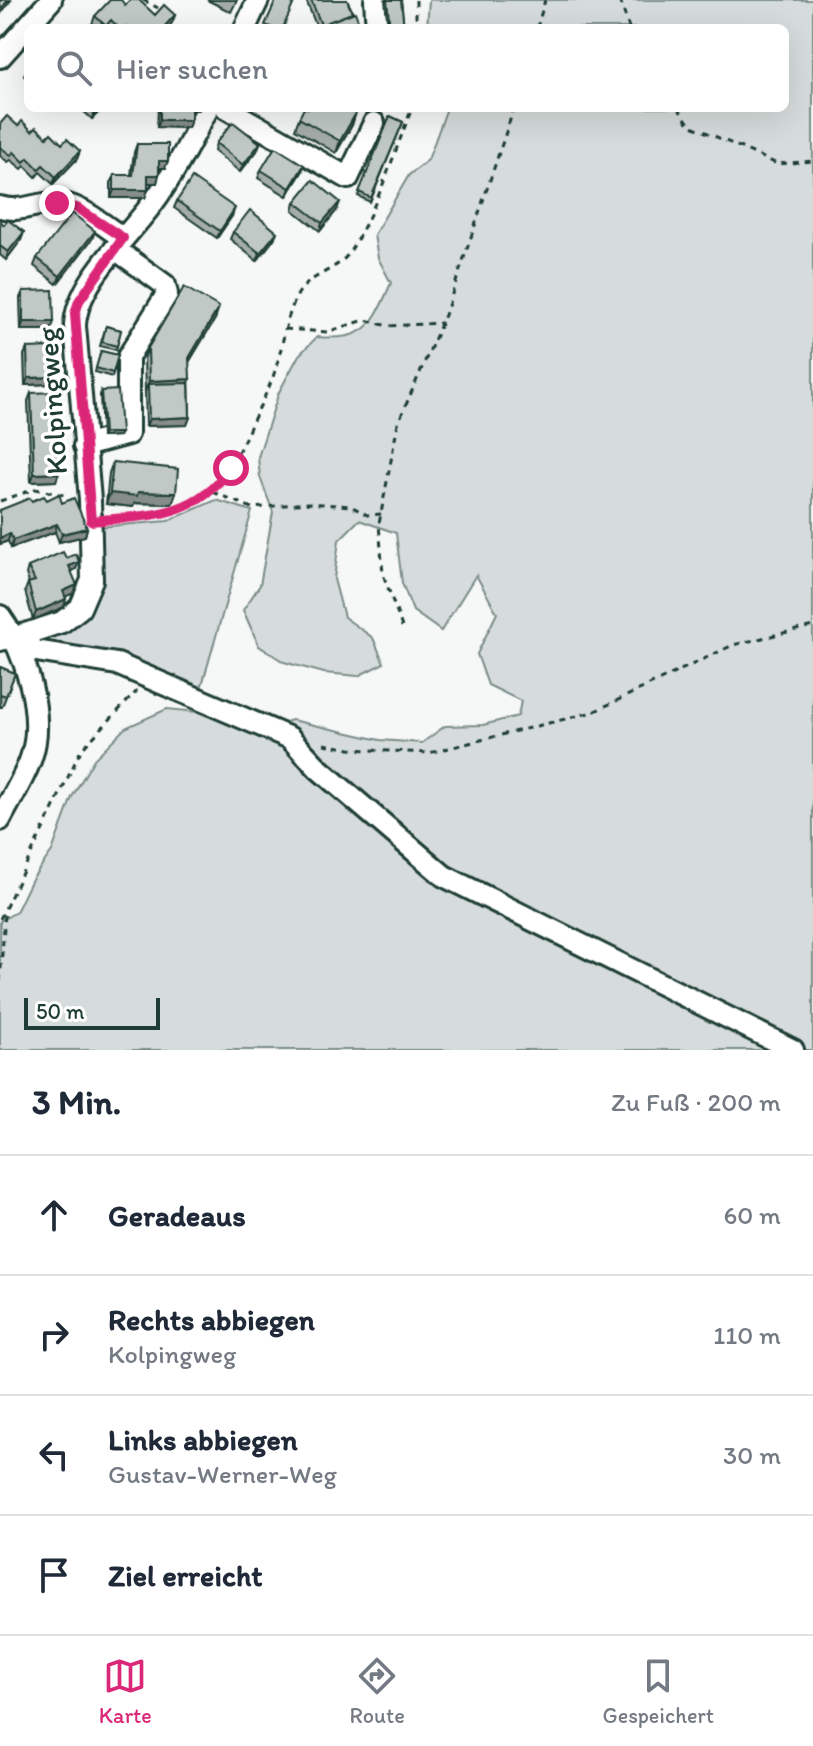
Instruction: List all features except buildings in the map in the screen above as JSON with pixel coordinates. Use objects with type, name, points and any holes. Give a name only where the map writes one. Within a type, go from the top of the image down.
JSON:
[{"type":"street","points":[[30,24],[51,0]]},
{"type":"street","points":[[247,24],[258,0]]},
{"type":"street","points":[[375,0],[377,24]]},
{"type":"street","points":[[0,57],[24,30]]},
{"type":"street","name":"Kolpingweg","points":[[8,639],[62,622],[80,608],[92,580],[90,511],[75,314],[79,301],[119,243],[153,204],[206,112]]},
{"type":"street","points":[[233,112],[348,178],[374,123]]},
{"type":"street","points":[[0,207],[16,212],[57,203],[77,208],[165,285],[167,294],[128,357],[128,434],[84,446]]},
{"type":"street","points":[[0,616],[36,717],[32,757],[0,820]]},
{"type":"street","points":[[8,639],[36,651],[117,664],[290,738],[319,769],[444,876],[793,1050]]},
{"type":"path","points":[[143,0],[158,8]]},
{"type":"path","points":[[416,0],[416,24]]},
{"type":"path","points":[[538,24],[545,0]]},
{"type":"path","points":[[620,0],[628,24]]},
{"type":"path","points":[[0,501],[35,489],[90,511],[160,514],[213,492],[231,468],[270,381],[290,310],[312,278],[347,256],[372,207],[410,112]]},
{"type":"path","points":[[402,627],[383,574],[379,524],[398,423],[442,323],[513,112]]},
{"type":"path","points":[[681,112],[690,125],[777,164],[813,161]]},
{"type":"path","points":[[285,329],[327,332],[365,320],[388,326],[442,323]]},
{"type":"path","points":[[213,492],[252,508],[308,503],[351,506],[367,515],[382,514]]},
{"type":"path","points":[[320,743],[350,749],[429,753],[593,712],[733,645],[813,626]]},
{"type":"path","points":[[0,919],[81,750],[121,711],[148,677]]},
{"type":"path","points":[[0,981],[5,908]]},
{"type":"shaded area","points":[[429,0],[813,0],[813,1050],[0,1050],[0,921],[16,912],[32,879],[52,851],[72,797],[94,759],[125,728],[167,709],[208,713],[248,733],[292,720],[380,740],[422,743],[445,726],[483,725],[518,716],[521,701],[488,685],[477,654],[497,613],[476,575],[441,631],[413,611],[402,583],[396,533],[359,520],[339,540],[334,579],[344,617],[373,638],[384,663],[358,676],[324,673],[284,662],[259,646],[243,610],[260,585],[273,512],[260,477],[258,457],[279,392],[299,355],[317,337],[334,338],[357,333],[373,320],[379,310],[391,283],[378,258],[374,235],[409,175],[428,160],[446,112],[789,112],[789,24],[427,24]]},
{"type":"shaded area","points":[[216,500],[252,511],[200,692],[37,643],[66,631],[98,527],[168,521]]},
{"type":"route","points":[[57,203],[77,208],[123,238],[79,301],[75,314],[91,521],[160,514],[186,506],[213,492],[231,468]]}]
